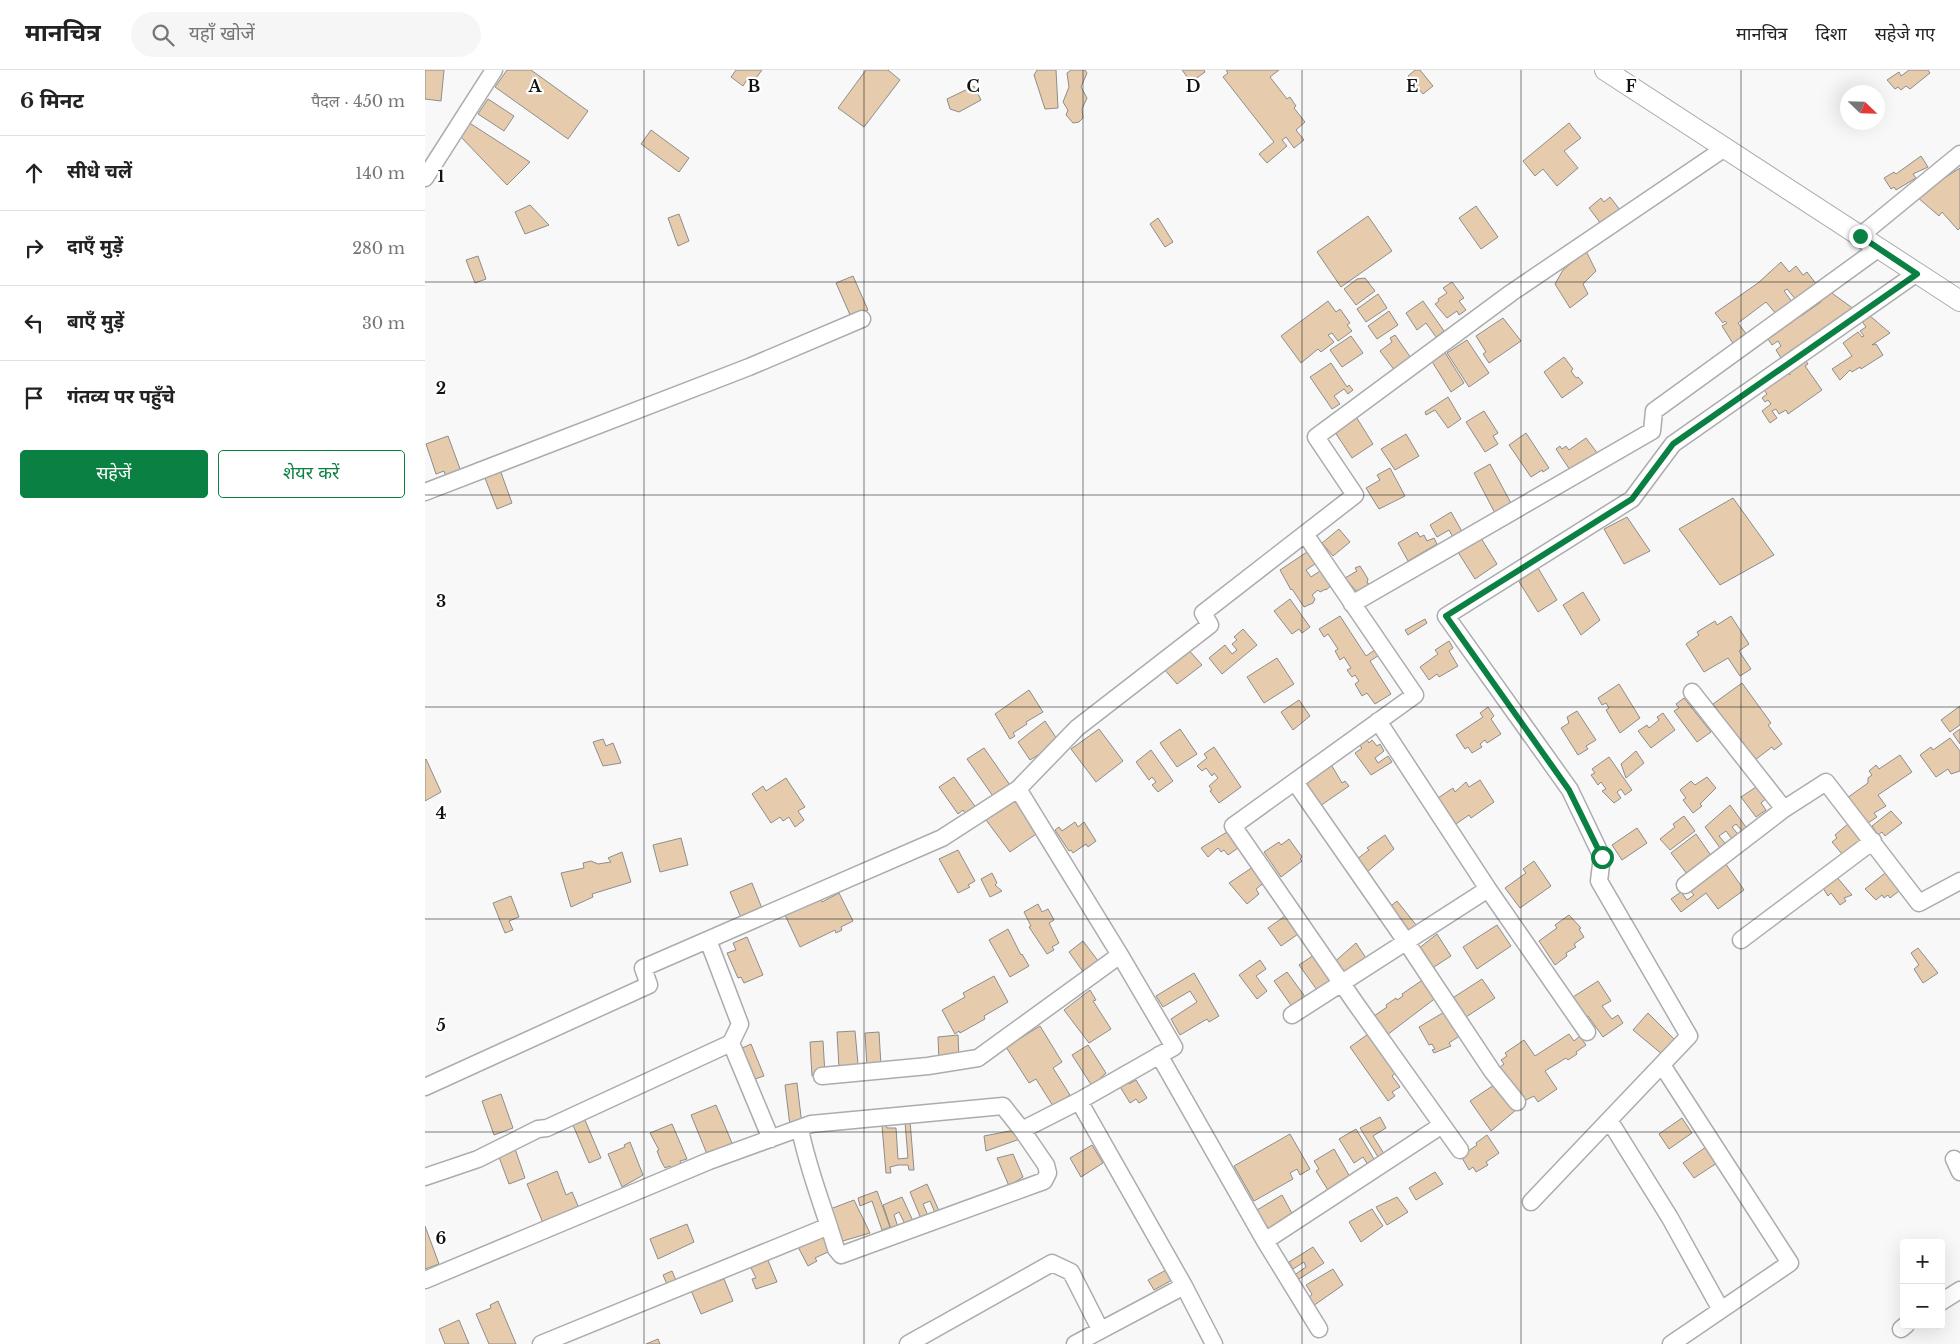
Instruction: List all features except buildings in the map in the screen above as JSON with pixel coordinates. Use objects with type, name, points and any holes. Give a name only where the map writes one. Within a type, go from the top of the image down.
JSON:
[{"type":"main road","points":[[1605,70],[1960,301]]},
{"type":"street","points":[[425,178],[494,70]]},
{"type":"street","points":[[425,1087],[649,985],[643,968],[942,838],[1018,789],[1077,728],[1210,625],[1203,613],[1355,495],[1316,437],[1511,293],[1725,148]]},
{"type":"street","points":[[1860,236],[1960,154]]},
{"type":"street","points":[[1352,604],[1652,431],[1653,411],[1879,248]]},
{"type":"street","points":[[1531,1202],[1689,1036],[1599,881],[1602,857],[1569,790],[1446,616],[1632,499],[1673,444],[1917,274]]},
{"type":"street","points":[[425,492],[749,367],[862,318]]},
{"type":"street","points":[[1305,534],[1415,695],[1233,826],[1460,1150]]},
{"type":"street","points":[[1692,692],[1784,809]]},
{"type":"street","points":[[1378,721],[1488,889],[1587,1032]]},
{"type":"street","points":[[1295,782],[1407,943],[1491,1070],[1517,1102]]},
{"type":"street","points":[[1685,885],[1784,809],[1826,782],[1919,903],[1960,881]]},
{"type":"street","points":[[1018,789],[1121,955],[1174,1047],[1079,1101],[1022,1130]]},
{"type":"street","points":[[1741,940],[1873,841]]},
{"type":"street","points":[[1292,1015],[1407,943],[1488,889]]},
{"type":"street","points":[[425,1177],[478,1159],[538,1129],[547,1128],[731,1043],[740,1024],[708,940]]},
{"type":"street","points":[[822,1076],[928,1066],[978,1058],[1121,955]]},
{"type":"street","points":[[731,1043],[771,1139]]},
{"type":"street","points":[[1159,1056],[1265,1241],[1319,1328]]},
{"type":"street","points":[[1662,1065],[1790,1263],[1671,1344]]},
{"type":"street","points":[[1079,1101],[1184,1286],[1214,1344]]},
{"type":"street","points":[[425,1280],[709,1161],[811,1124],[1003,1106],[1022,1130],[1046,1165],[1049,1173],[1045,1181],[841,1255],[835,1249],[817,1186],[807,1163],[800,1129]]},
{"type":"street","points":[[1609,1120],[1669,1218],[1721,1310]]},
{"type":"street","points":[[1265,1241],[1442,1125]]},
{"type":"street","points":[[541,1344],[829,1226]]},
{"type":"street","points":[[908,1344],[1052,1262],[1071,1272],[1100,1329]]},
{"type":"street","points":[[1075,1344],[1184,1286]]},
{"type":"street","points":[[1945,1299],[1960,1290]]},
{"type":"route","points":[[1602,857],[1569,790],[1446,616],[1632,499],[1673,444],[1917,274],[1860,236]]}]
